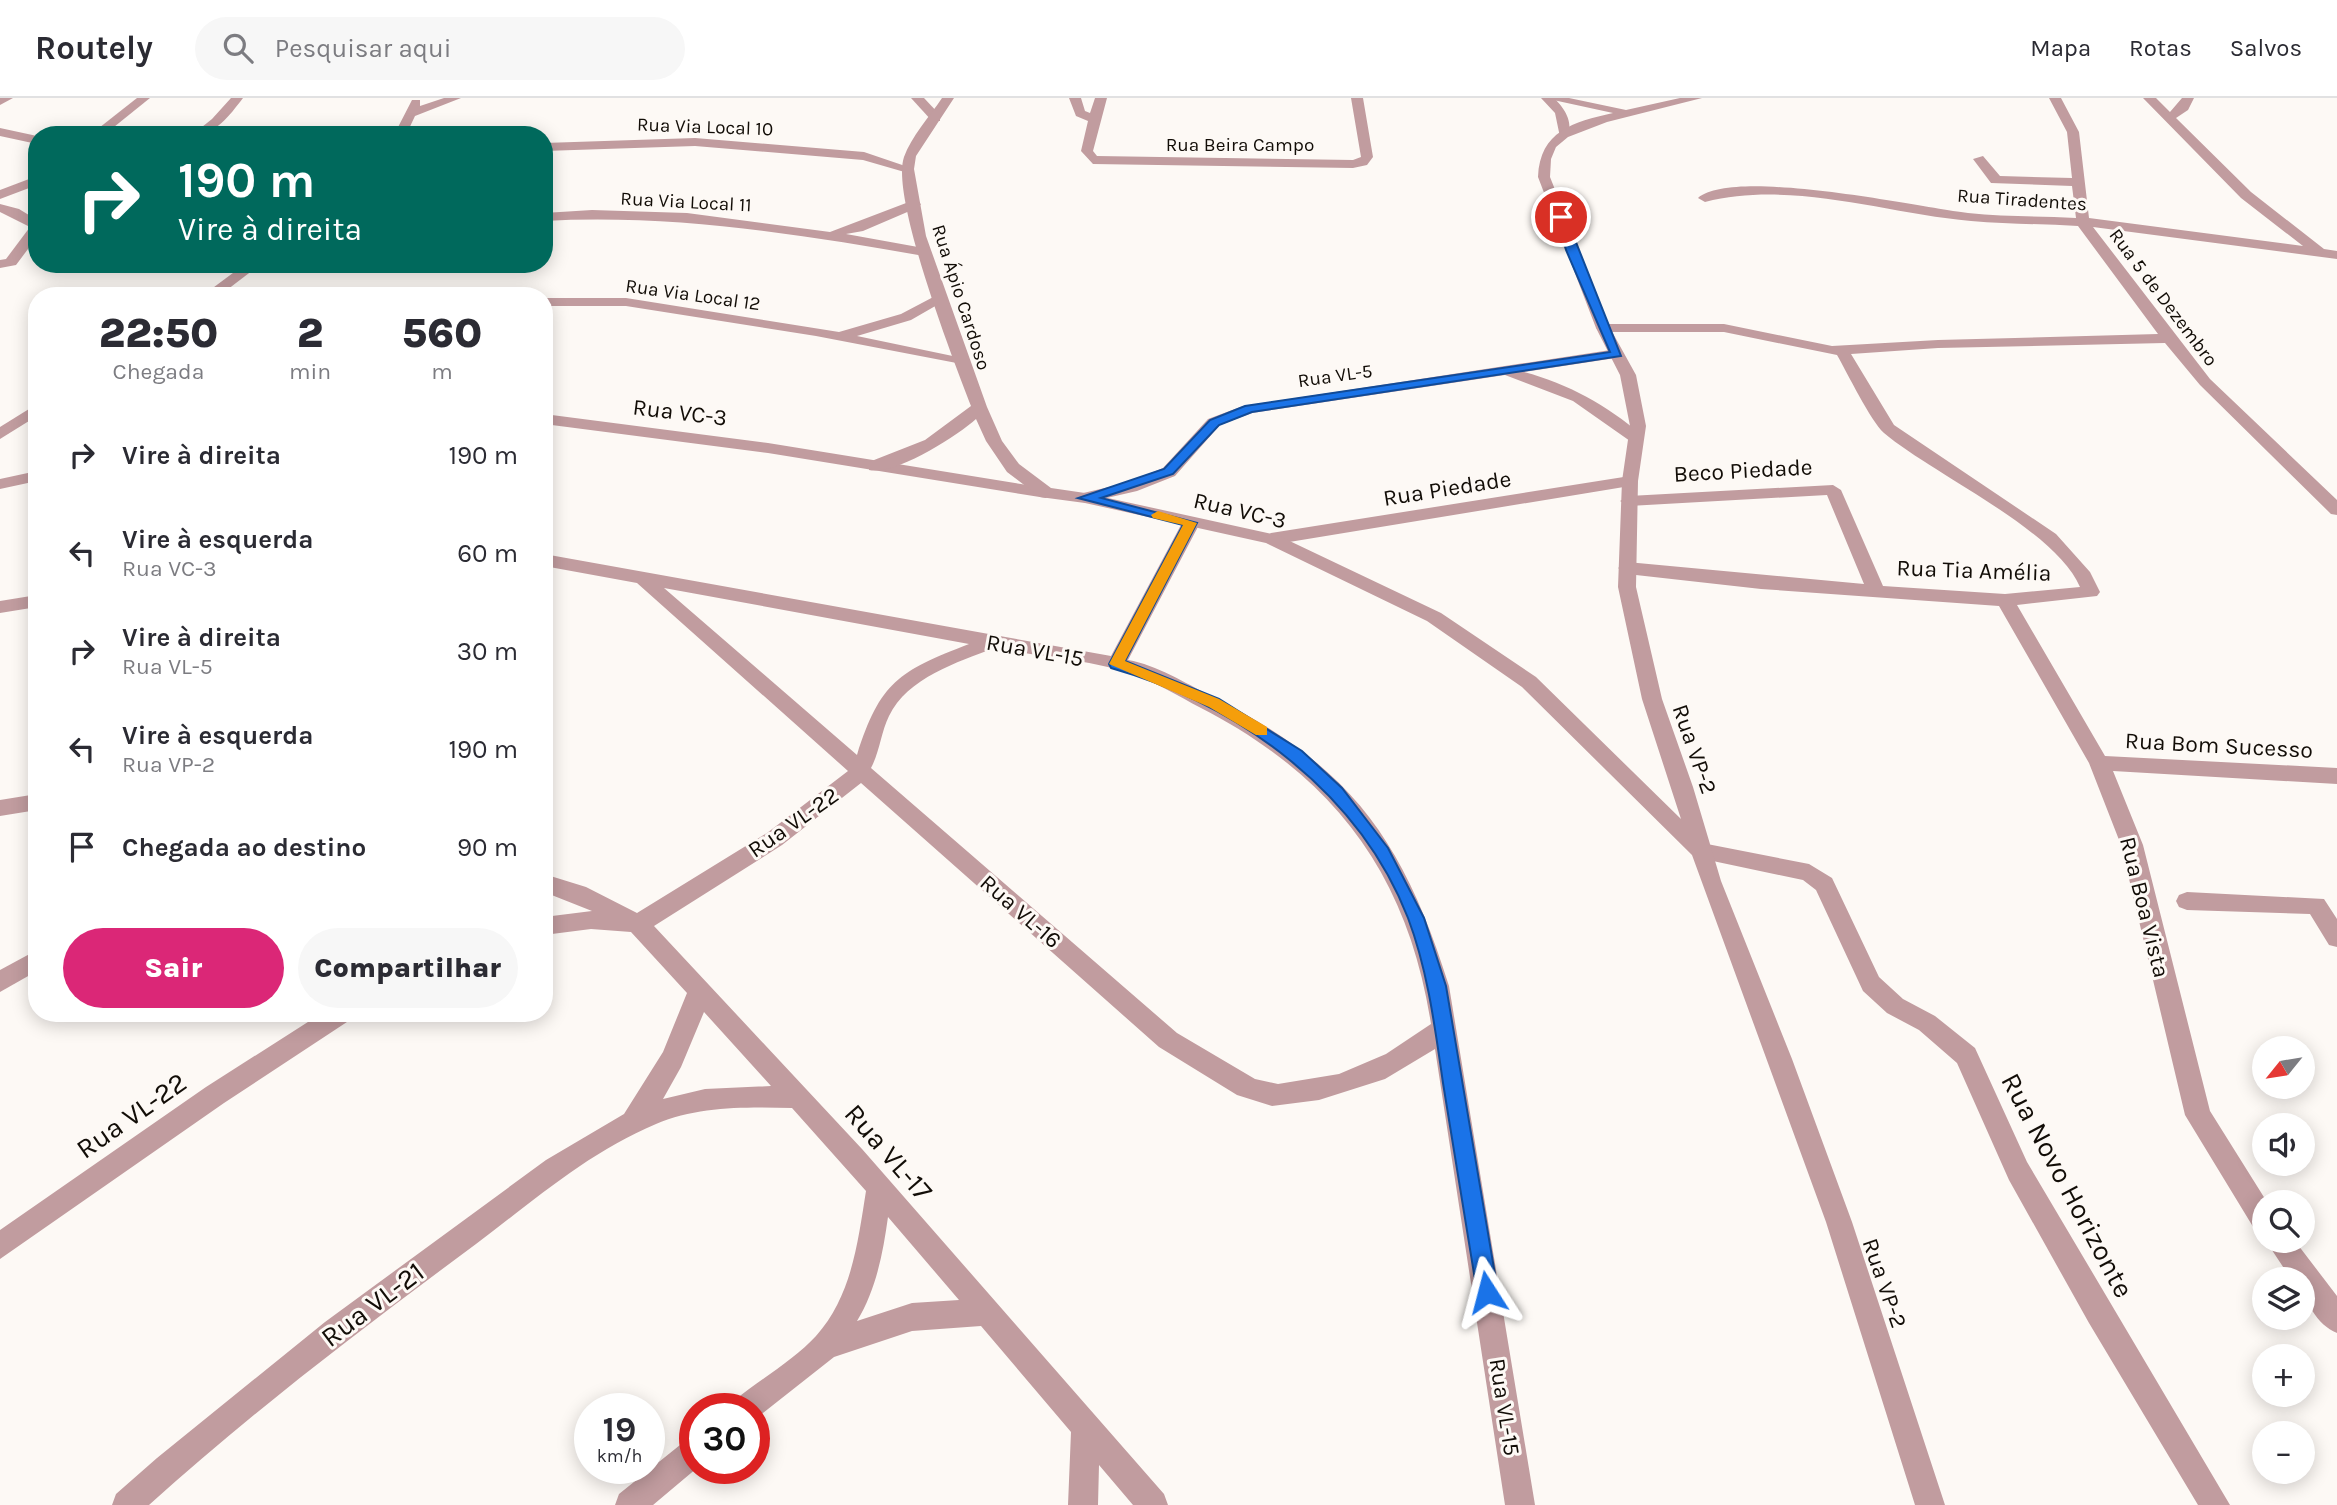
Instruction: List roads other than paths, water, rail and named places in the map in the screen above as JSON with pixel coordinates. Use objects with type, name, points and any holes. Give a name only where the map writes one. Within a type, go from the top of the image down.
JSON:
[{"type":"street","points":[[0,101],[7,98]]},
{"type":"street","points":[[108,126],[144,98]]},
{"type":"street","points":[[213,126],[237,98]]},
{"type":"street","points":[[404,126],[417,98]]},
{"type":"street","points":[[409,114],[455,98]]},
{"type":"street","points":[[917,98],[936,118]]},
{"type":"street","points":[[908,169],[910,156],[948,98]]},
{"type":"street","points":[[1075,98],[1080,113],[1094,119]]},
{"type":"street","name":"Rua Beira Campo","points":[[1101,98],[1087,151],[1093,160],[1353,164],[1363,162],[1367,157],[1357,98]]},
{"type":"street","points":[[1549,98],[1637,114]]},
{"type":"street","points":[[1549,98],[1565,120],[1564,134],[1603,119],[1637,114],[1696,98]]},
{"type":"street","points":[[2055,98],[2073,132],[2083,223]]},
{"type":"street","points":[[2149,98],[2246,195],[2320,254]]},
{"type":"street","points":[[2169,118],[2184,107],[2188,98]]},
{"type":"street","points":[[210,126],[216,122]]},
{"type":"street","points":[[0,132],[28,138]]},
{"type":"street","name":"Rua VP-2","points":[[1564,134],[1551,145],[1545,159],[1544,177],[1603,328],[1628,375],[1638,426],[1629,491],[1627,587],[1652,699],[1702,851],[1839,1222],[1930,1505]]},
{"type":"street","name":"Rua Via Local 10","points":[[553,147],[695,142],[864,156],[896,153],[921,143]]},
{"type":"street","name":"Rua Via Local 10","points":[[864,156],[908,169]]},
{"type":"street","points":[[1979,159],[1996,180],[2077,182]]},
{"type":"street","name":"Rua Ápio Cardoso","points":[[908,169],[924,252],[979,407],[994,441],[1013,468],[1046,493]]},
{"type":"street","points":[[0,195],[28,184]]},
{"type":"street","name":"Rua Tiradentes","points":[[1705,198],[1721,193],[1759,191],[1839,196],[1970,217],[2083,223],[2337,255]]},
{"type":"street","name":"Rua Via Local 11","points":[[826,234],[858,228],[914,204]]},
{"type":"street","points":[[0,208],[15,212],[28,221]]},
{"type":"street","name":"Rua Via Local 11","points":[[553,217],[699,218],[826,234],[924,252]]},
{"type":"street","name":"Rua 5 de Dezembro","points":[[2083,223],[2205,382],[2337,510]]},
{"type":"street","points":[[4,265],[28,237]]},
{"type":"street","points":[[4,265],[28,249]]},
{"type":"street","points":[[223,287],[242,273]]},
{"type":"street","name":"Rua Via Local 12","points":[[835,336],[885,326],[918,314],[939,298]]},
{"type":"street","name":"Rua Via Local 12","points":[[553,302],[626,302],[835,336],[962,362]]},
{"type":"street","points":[[1603,328],[1724,328],[1832,351],[1938,344],[2169,338]]},
{"type":"street","name":"Rua Tia Amélia","points":[[1628,568],[1760,583],[2005,600],[2091,592],[2084,576],[2050,538],[1888,428],[1842,351]]},
{"type":"street","name":"Rua VL-5","points":[[1085,498],[1131,486],[1169,472],[1214,422],[1249,409],[1616,354]]},
{"type":"street","points":[[1503,372],[1566,389],[1604,411],[1636,438]]},
{"type":"street","points":[[875,466],[928,447],[959,427],[979,407]]},
{"type":"street","points":[[0,433],[28,415]]},
{"type":"street","name":"Rua VC-3","points":[[553,420],[768,448],[1085,498],[1270,539],[1434,618],[1529,682],[1702,851]]},
{"type":"street","points":[[553,432],[577,423]]},
{"type":"street","points":[[0,484],[28,478]]},
{"type":"street","name":"Beco Piedade","points":[[1629,491],[1833,490],[1875,591]]},
{"type":"street","name":"Rua Piedade","points":[[1270,539],[1629,491]]},
{"type":"street","points":[[1116,664],[1191,523]]},
{"type":"street","name":"Rua VL-15","points":[[553,562],[1133,667],[1214,703],[1259,729],[1296,755],[1336,792],[1383,852],[1416,918],[1437,986],[1520,1505]]},
{"type":"street","name":"Rua VL-16","points":[[643,579],[1168,1040],[1218,1073],[1272,1095],[1324,1090],[1377,1072],[1415,1051],[1444,1028]]},
{"type":"street","name":"Rua Boa Vista","points":[[2005,600],[2099,763],[2132,845],[2198,1115],[2252,1202]]},
{"type":"street","points":[[0,607],[28,602]]},
{"type":"street","name":"Rua VL-22","points":[[638,925],[805,817],[854,778],[868,754],[883,708],[911,679],[991,642]]},
{"type":"street","name":"Rua Bom Sucesso","points":[[2099,763],[2337,776]]},
{"type":"street","points":[[0,808],[28,803]]},
{"type":"street","name":"Rua Novo Horizonte","points":[[1702,851],[1809,873],[1825,884],[1871,984],[1895,1006],[1927,1023],[1966,1056],[2018,1171],[2099,1313],[2215,1505]]},
{"type":"street","name":"Rua VL-17","points":[[553,886],[578,893],[638,925],[879,1188],[1153,1505]]},
{"type":"street","points":[[2187,901],[2316,905],[2337,938]]},
{"type":"street","points":[[553,924],[570,921],[625,920],[638,925]]},
{"type":"street","points":[[0,982],[28,965]]},
{"type":"street","points":[[632,1123],[665,1077],[687,1031],[699,991]]},
{"type":"street","name":"Rua VL-22","points":[[302,1041],[315,1022]]},
{"type":"street","name":"Rua VL-22","points":[[0,1246],[215,1095],[329,1022]]},
{"type":"street","name":"Rua VL-21","points":[[127,1505],[202,1435],[368,1306],[601,1136],[654,1113],[730,1096],[797,1097]]},
{"type":"street","points":[[826,1346],[854,1301],[869,1255],[879,1188]]},
{"type":"street","points":[[2288,1253],[2337,1319]]},
{"type":"street","points":[[766,1393],[826,1346],[912,1317],[986,1312]]},
{"type":"street","points":[[1083,1505],[1086,1429]]},
{"type":"street","points":[[630,1505],[679,1464]]}]
